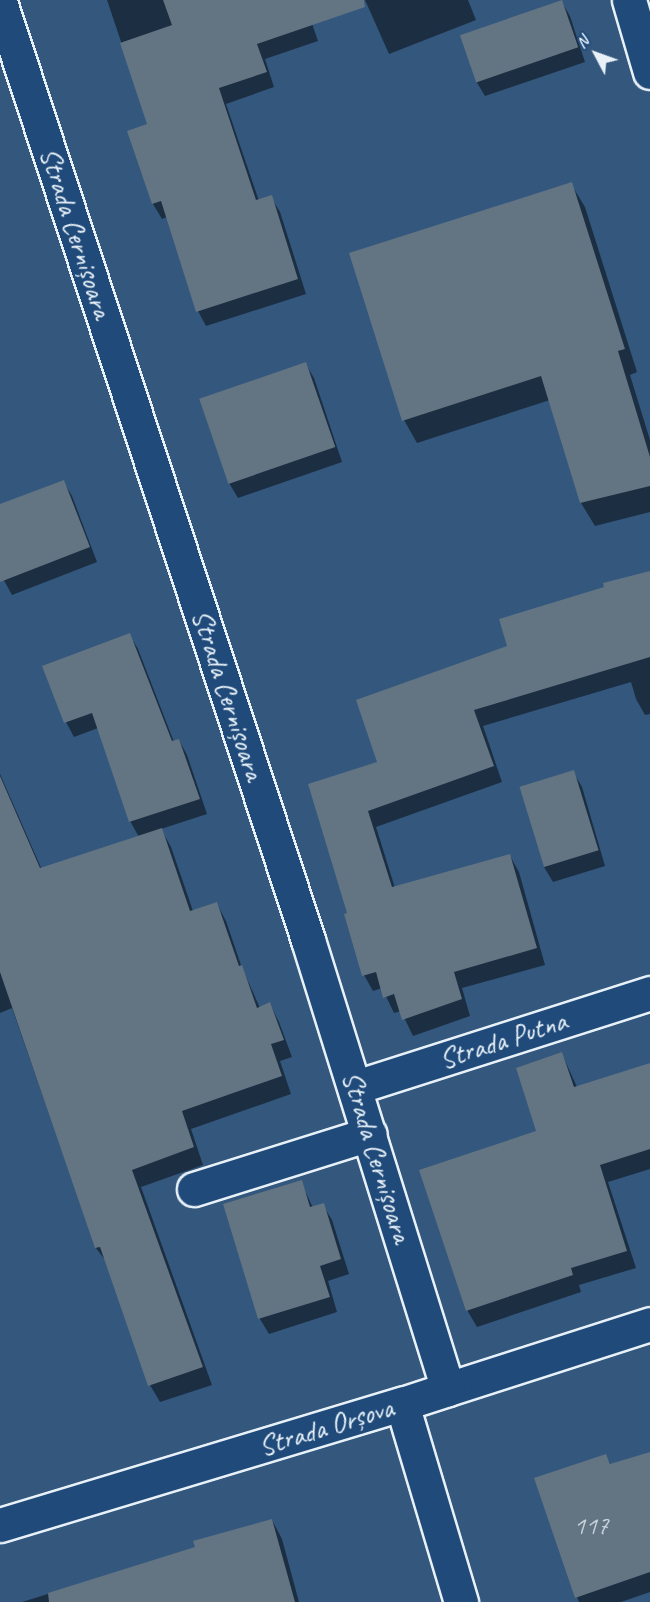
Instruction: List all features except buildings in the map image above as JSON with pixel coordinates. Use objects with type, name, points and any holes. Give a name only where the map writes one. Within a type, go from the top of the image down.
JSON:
[{"type":"street","points":[[629,0],[650,72]]},
{"type":"street","name":"Strada Cernișoara","points":[[2,15],[356,1087],[448,1389]]},
{"type":"street","name":"Strada Putna","points":[[356,1087],[650,993]]},
{"type":"street","points":[[194,1189],[370,1134]]},
{"type":"street","name":"Strada Orșova","points":[[0,1525],[402,1404],[650,1324]]},
{"type":"street","points":[[402,1404],[461,1602]]}]
